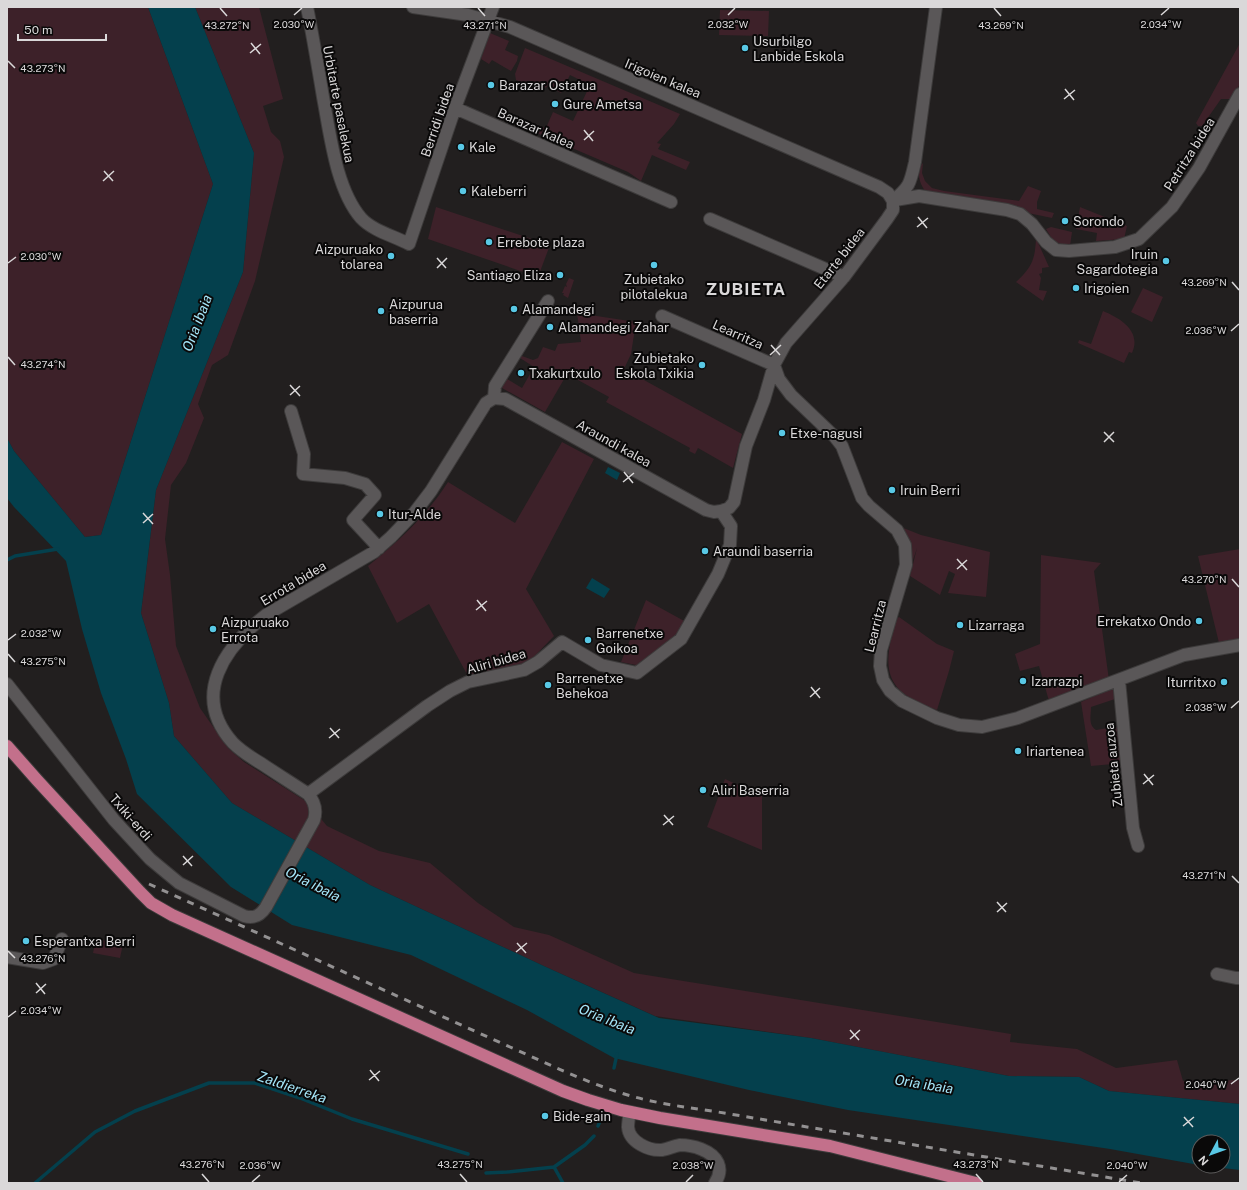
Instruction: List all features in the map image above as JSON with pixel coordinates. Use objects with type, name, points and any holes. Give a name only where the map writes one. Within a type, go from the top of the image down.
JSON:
[{"type":"highway","points":[[7,746],[140,892],[158,907],[563,1091],[594,1102],[630,1112],[813,1143],[847,1150],[976,1183]]},
{"type":"highway","points":[[888,1161],[946,1183]]},
{"type":"street","name":"Urbitarte pasalekua","points":[[307,7],[332,147],[339,175],[352,205],[362,218],[373,227],[410,244]]},
{"type":"street","name":"Irigoien kalea","points":[[413,7],[468,14],[510,27],[879,187],[888,193],[893,201]]},
{"type":"street","name":"Berridi bidea","points":[[410,244],[456,108],[493,7]]},
{"type":"street","name":"Etarte bidea","points":[[722,511],[729,508],[734,502],[746,446],[764,400],[774,365],[786,343],[844,277],[893,210],[893,201],[911,182],[936,7]]},
{"type":"street","name":"Petritza bidea","points":[[893,201],[919,196],[1007,210],[1020,214],[1032,224],[1046,242],[1056,250],[1069,251],[1115,247],[1139,239],[1172,207],[1200,168],[1240,94]]},
{"type":"street","name":"Barazar kalea","points":[[456,108],[671,202]]},
{"type":"street","points":[[710,219],[844,277]]},
{"type":"street","name":"Errota bidea","points":[[308,794],[249,756],[233,743],[220,725],[213,703],[214,683],[222,662],[236,642],[250,627],[266,615],[379,548],[415,512],[431,491],[486,403],[494,398],[495,386],[548,301]]},
{"type":"street","name":"Learritza","points":[[662,316],[774,365],[779,379],[791,395],[835,437],[842,446],[862,498],[897,530],[905,545],[906,565],[881,650],[880,666],[883,680],[890,692],[902,702],[937,718],[960,725],[982,727],[1018,718],[1184,655],[1240,645]]},
{"type":"street","name":"Araundi kalea","points":[[494,398],[505,399],[706,510],[714,512],[722,511]]},
{"type":"street","points":[[291,411],[304,454],[303,474],[345,478],[359,482],[365,484],[375,495],[353,520],[379,548]]},
{"type":"street","name":"Aliri bidea","points":[[308,794],[427,706],[450,691],[468,682],[524,670],[538,662],[562,642],[601,665],[638,673],[681,639],[718,574],[730,545],[731,526],[722,511]]},
{"type":"street","name":"Zubieta auzoa","points":[[1119,680],[1134,828],[1138,846]]},
{"type":"street","name":"Txiki-erdi","points":[[7,684],[114,820],[150,859],[179,883],[249,918],[258,915],[266,907],[314,820],[315,806],[312,798],[308,794]]},
{"type":"street","points":[[7,958],[43,963],[54,959],[62,939]]},
{"type":"street","points":[[1217,974],[1240,978]]},
{"type":"street","points":[[630,1112],[628,1128],[634,1139],[640,1144],[658,1150],[679,1145],[688,1146],[706,1151],[713,1156],[719,1165],[720,1170],[715,1183]]},
{"type":"shaded area","points":[[7,7],[148,7],[213,184],[101,535],[85,537],[14,451],[7,438]]},
{"type":"shaded area","points":[[195,7],[259,7],[283,99],[263,106],[271,132],[280,141],[284,157],[255,281],[228,355],[212,365],[198,404],[204,418],[186,463],[171,485],[165,539],[170,575],[176,646],[200,708],[228,748],[244,762],[307,802],[327,826],[379,851],[430,863],[478,903],[514,927],[549,935],[634,973],[1011,1034],[1010,1042],[1077,1049],[1116,1068],[1177,1060],[1183,1081],[1240,1080],[1240,1104],[1109,1091],[1079,1077],[1009,1076],[811,1038],[655,1016],[370,885],[232,803],[174,736],[169,703],[141,613],[156,490],[243,272],[254,153]]},
{"type":"shaded area","points":[[720,10],[769,11],[768,36],[719,35]]},
{"type":"shaded area","points":[[490,33],[509,41],[505,50],[518,56],[517,61],[511,71],[492,60],[489,64],[481,59]]},
{"type":"shaded area","points":[[1240,43],[1240,84],[1232,99],[1221,99],[1202,126],[1198,126],[1196,123]]},
{"type":"shaded area","points":[[525,48],[680,114],[674,124],[657,143],[661,144],[658,149],[690,162],[686,170],[652,155],[641,181],[628,172],[516,124],[518,122],[546,128],[553,112],[573,121],[590,85],[570,75],[561,93],[548,86],[541,90],[516,80],[515,74]]},
{"type":"shaded area","points":[[923,163],[922,173],[925,181],[932,188],[944,191],[1019,201],[1028,186],[1041,191],[1037,202],[1037,209],[1054,213],[1052,218],[926,192],[919,178],[919,170]]},
{"type":"shaded area","name":"Errebote plaza","points":[[436,207],[550,245],[538,277],[428,239]]},
{"type":"shaded area","points":[[1080,207],[1127,226],[1124,239],[1096,241],[1097,233],[1076,229]]},
{"type":"shaded area","points":[[1051,227],[1072,232],[1070,246],[1054,242],[1046,229]]},
{"type":"shaded area","points":[[1036,238],[1049,267],[1042,268],[1042,273],[1039,274],[1041,278],[1039,290],[1047,291],[1043,301],[1016,282],[1026,272],[1032,263],[1035,252]]},
{"type":"shaded area","points":[[569,278],[574,280],[568,298],[563,295],[564,293],[562,293],[565,286],[567,287],[566,284]]},
{"type":"shaded area","points":[[1143,288],[1163,297],[1152,322],[1131,312]]},
{"type":"shaded area","points":[[1103,311],[1116,317],[1128,326],[1132,332],[1134,345],[1132,353],[1129,352],[1124,363],[1078,343],[1079,340],[1091,344]]},
{"type":"shaded area","points":[[577,313],[636,322],[631,354],[624,369],[742,434],[733,468],[698,448],[695,454],[689,451],[690,448],[606,402],[609,397],[567,374],[545,412],[502,388],[507,379],[522,388],[534,367],[520,358],[522,356],[533,360],[538,358],[543,347],[555,351],[558,344],[581,342]]},
{"type":"shaded area","points":[[562,442],[594,459],[526,589],[554,636],[525,666],[469,678],[429,604],[397,623],[368,566],[412,527],[431,506],[448,482],[515,523]]},
{"type":"shaded area","points":[[901,527],[921,535],[990,552],[986,597],[948,593],[955,574],[949,571],[940,595],[910,576],[917,548],[912,563],[910,544],[907,535]]},
{"type":"shaded area","points":[[1240,549],[1240,639],[1219,643],[1198,556]]},
{"type":"shaded area","points":[[1041,555],[1101,563],[1094,571],[1109,680],[1049,701],[1039,666],[1020,671],[1015,654],[1040,644]]},
{"type":"shaded area","points":[[646,600],[686,622],[676,642],[641,666],[621,662]]},
{"type":"shaded area","points":[[899,617],[937,644],[954,651],[937,710],[903,693],[895,684],[890,675],[888,664],[890,642],[896,619]]},
{"type":"shaded area","points":[[1113,688],[1116,693],[1115,699],[1091,707],[1090,717],[1092,726],[1096,730],[1121,726],[1124,763],[1091,766],[1081,702]]},
{"type":"shaded area","points":[[725,779],[762,796],[762,850],[707,827]]},
{"type":"shaded area","points":[[96,939],[123,944],[120,958],[93,953]]},
{"type":"water","name":"Oria ibaia","points":[[148,7],[195,7],[254,153],[243,272],[156,490],[141,613],[169,703],[174,736],[232,803],[370,885],[659,1018],[811,1038],[1009,1076],[1079,1077],[1109,1091],[1240,1104],[1240,1170],[1231,1169],[1231,1134],[1191,1134],[1191,1164],[1110,1149],[848,1110],[749,1090],[614,1058],[527,1010],[411,955],[292,925],[231,887],[137,794],[126,759],[101,693],[82,629],[66,561],[7,498],[7,438],[14,451],[85,537],[101,535],[213,184]]},
{"type":"water","points":[[608,467],[620,473],[617,480],[605,473]]},
{"type":"water","points":[[592,578],[610,589],[604,598],[586,588]]},
{"type":"waterway","points":[[7,560],[15,556],[58,549]]},
{"type":"waterway","points":[[614,1068],[617,1054]]},
{"type":"waterway","name":"Zaldierreka","points":[[35,1183],[95,1132],[135,1111],[209,1083],[255,1083],[300,1098],[352,1119],[468,1154]]},
{"type":"waterway","points":[[598,1126],[601,1118]]},
{"type":"waterway","points":[[486,1173],[554,1167],[585,1145],[594,1136]]},
{"type":"waterway","points":[[554,1167],[563,1183]]},
{"type":"railway","points":[[149,884],[564,1071],[630,1096],[668,1104],[1141,1183]]},
{"type":"place","name":"Usurbilgo Lanbide Eskola","points":[[745,48]]},
{"type":"place","name":"Barazar Ostatua","points":[[491,85]]},
{"type":"place","name":"Gure Ametsa","points":[[555,104]]},
{"type":"place","name":"Kale","points":[[461,147]]},
{"type":"place","name":"Kaleberri","points":[[463,191]]},
{"type":"place","name":"Sorondo","points":[[1065,221]]},
{"type":"place","name":"Errebote plaza","points":[[489,242]]},
{"type":"place","name":"Aizpuruako tolarea","points":[[391,256]]},
{"type":"place","name":"Iruin Sagardotegia","points":[[1166,261]]},
{"type":"place","name":"Zubietako pilotalekua","points":[[654,265]]},
{"type":"place","name":"Santiago Eliza","points":[[560,275]]},
{"type":"place","name":"Irigoien","points":[[1076,288]]},
{"type":"place","name":"Alamandegi","points":[[514,309]]},
{"type":"place","name":"Aizpurua baserria","points":[[381,311]]},
{"type":"place","name":"Alamandegi Zahar","points":[[550,327]]},
{"type":"place","name":"Zubietako Eskola Txikia","points":[[702,365]]},
{"type":"place","name":"Txakurtxulo","points":[[521,373]]},
{"type":"place","name":"Etxe-nagusi","points":[[782,433]]},
{"type":"place","name":"Iruin Berri","points":[[892,490]]},
{"type":"place","name":"Itur-Alde","points":[[380,514]]},
{"type":"place","name":"Araundi baserria","points":[[705,551]]},
{"type":"place","name":"Errekatxo Ondo","points":[[1199,621]]},
{"type":"place","name":"Lizarraga","points":[[960,625]]},
{"type":"place","name":"Aizpuruako Errota","points":[[213,629]]},
{"type":"place","name":"Barrenetxe Goikoa","points":[[588,640]]},
{"type":"place","name":"Izarrazpi","points":[[1023,681]]},
{"type":"place","name":"Iturritxo","points":[[1224,682]]},
{"type":"place","name":"Barrenetxe Behekoa","points":[[548,685]]},
{"type":"place","name":"Iriartenea","points":[[1018,751]]},
{"type":"place","name":"Aliri Baserria","points":[[703,790]]},
{"type":"place","name":"Esperantxa Berri","points":[[26,941]]},
{"type":"place","name":"Bide-gain","points":[[545,1116]]},
{"type":"district","name":"ZUBIETA","points":[[746,289]]}]
